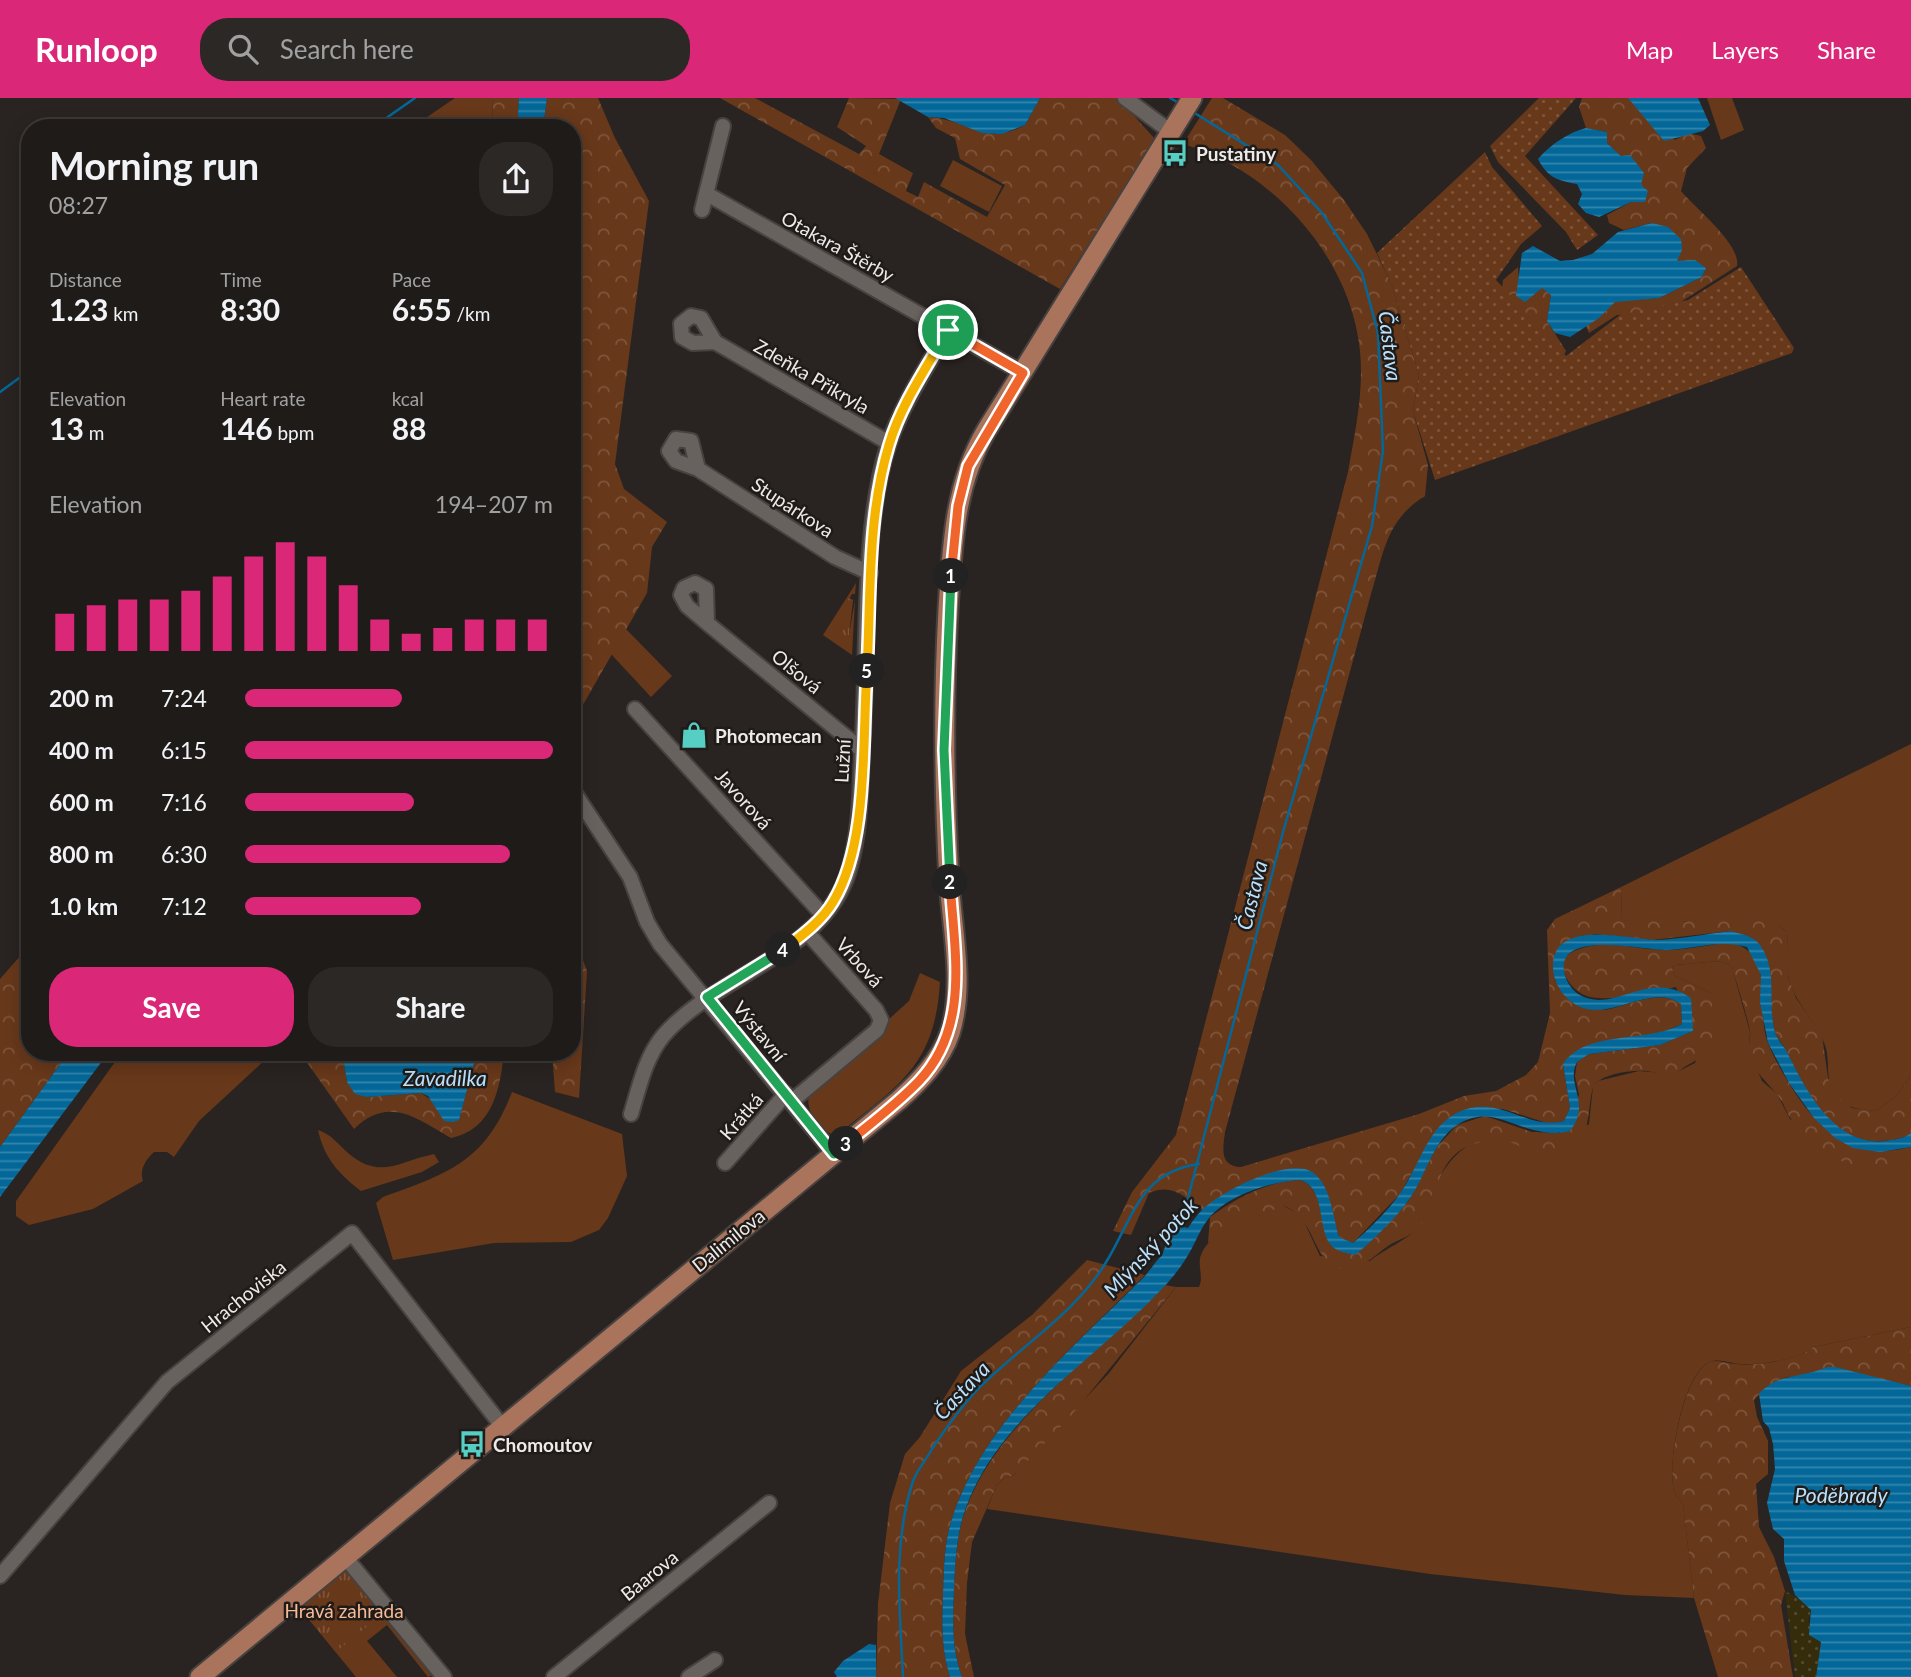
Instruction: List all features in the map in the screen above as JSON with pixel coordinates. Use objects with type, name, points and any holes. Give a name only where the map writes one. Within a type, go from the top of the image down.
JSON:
[{"type":"main road","name":"Dalimilova","points":[[200,1677],[834,1154],[926,1074],[943,1048],[954,1017],[956,992],[944,776],[946,655],[960,490],[978,445],[1192,98]]},
{"type":"street","points":[[1125,98],[1174,127]]},
{"type":"street","points":[[702,210],[723,126]]},
{"type":"street","name":"Otakara Štěrby","points":[[706,194],[1023,373]]},
{"type":"street","name":"Lužní","points":[[631,1114],[644,1069],[661,1039],[693,1007],[807,932],[823,915],[849,871],[858,826],[870,573],[877,505],[889,443],[912,393],[948,330]]},
{"type":"street","name":"Zdeňka Přikryla","points":[[715,342],[889,443]]},
{"type":"street","name":"Stupárkova","points":[[698,469],[835,557],[870,573]]},
{"type":"street","name":"Olšová","points":[[707,623],[862,750]]},
{"type":"street","name":"Javorová","points":[[635,709],[823,915]]},
{"type":"street","name":"Výstavní","points":[[581,803],[630,877],[647,922],[660,944],[707,997],[834,1154]]},
{"type":"street","name":"Vrbová","points":[[807,932],[876,1010],[881,1020]]},
{"type":"street","name":"Krátká","points":[[725,1163],[789,1098],[877,1030],[881,1020]]},
{"type":"street","name":"Hrachoviska","points":[[0,1576],[167,1382],[352,1233],[502,1426]]},
{"type":"street","name":"Baarova","points":[[554,1677],[769,1503]]},
{"type":"street","points":[[345,1557],[444,1677]]},
{"type":"street","points":[[689,1677],[715,1660]]},
{"type":"green space","points":[[455,98],[492,98],[493,119],[424,119]]},
{"type":"green space","points":[[492,98],[519,98],[518,119],[493,119]]},
{"type":"green space","points":[[547,98],[598,98],[615,138],[649,201],[615,464],[624,489],[667,522],[652,547],[647,593],[581,706],[581,119],[544,119]]},
{"type":"green space","points":[[720,98],[755,98],[859,154],[866,146],[837,127],[849,98],[901,99],[879,154],[913,173],[906,191],[918,197],[924,182],[987,217],[1005,185],[960,159],[955,138],[936,128],[928,117],[987,133],[998,133],[1025,125],[1040,98],[1118,98],[1155,139],[1060,289]]},
{"type":"green space","points":[[1212,98],[1223,98],[1285,135],[1311,160],[1344,200],[1367,234],[1391,283],[1419,375],[1413,411],[1428,465],[1425,496],[1412,505],[1394,526],[1379,564],[1225,1132],[1223,1150],[1226,1160],[1241,1167],[1419,1114],[1464,1096],[1496,1091],[1526,1075],[1538,1062],[1550,1013],[1547,930],[1555,919],[1621,887],[1622,920],[1683,922],[1754,911],[1787,932],[1788,977],[1796,998],[1822,1035],[1828,1078],[1837,1098],[1852,1108],[1876,1111],[1896,1096],[1911,1076],[1911,1133],[1908,1136],[1882,1141],[1862,1139],[1843,1131],[1822,1112],[1805,1088],[1776,1035],[1771,1011],[1770,981],[1762,948],[1731,931],[1652,940],[1595,934],[1564,943],[1555,981],[1604,1010],[1654,998],[1672,1000],[1681,1004],[1682,1024],[1658,1034],[1613,1040],[1563,1064],[1570,1108],[1564,1121],[1550,1124],[1503,1109],[1469,1108],[1410,1176],[1400,1194],[1353,1243],[1339,1237],[1323,1185],[1289,1169],[1240,1185],[1202,1210],[1177,1192],[1157,1190],[1149,1193],[1131,1235],[1113,1231],[1132,1192],[1176,1135],[1348,472],[1360,397],[1360,351],[1353,316],[1341,283],[1324,251],[1302,222],[1276,196],[1247,174],[1216,157],[1183,144]]},
{"type":"green space","points":[[1539,98],[1576,98],[1525,156],[1598,235],[1577,250],[1566,232],[1498,162],[1490,146]]},
{"type":"green space","points":[[1582,98],[1628,98],[1675,140],[1688,133],[1701,136],[1706,148],[1687,168],[1681,191],[1725,237],[1732,247],[1737,266],[1676,305],[1651,314],[1617,315],[1589,333],[1586,326],[1615,301],[1659,298],[1702,277],[1706,268],[1677,261],[1652,223],[1624,230],[1609,223],[1607,215],[1631,202],[1641,185],[1621,156],[1607,143],[1607,132],[1586,128],[1579,107]]},
{"type":"green space","points":[[1707,98],[1732,98],[1744,130],[1721,140]]},
{"type":"green space","points":[[1485,152],[1492,167],[1542,226],[1521,244],[1496,280],[1566,356],[1620,315],[1688,300],[1741,267],[1794,348],[1792,353],[1435,480],[1413,411],[1419,375],[1391,283],[1377,253]]},
{"type":"green space","points":[[953,160],[1002,186],[989,212],[940,186]]},
{"type":"green space","points":[[1518,267],[1519,283],[1542,287],[1551,295],[1547,321],[1566,351],[1562,358],[1502,289],[1503,280]]},
{"type":"green space","points":[[856,583],[855,594],[852,594],[848,602],[849,635],[855,600],[852,655],[823,635]]},
{"type":"green space","points":[[849,598],[853,600],[849,635],[835,637],[829,631]]},
{"type":"green space","points":[[626,629],[672,676],[651,697],[611,654]]},
{"type":"green space","points":[[1911,744],[1911,1076],[1896,1096],[1876,1111],[1844,1104],[1832,1091],[1825,1045],[1796,997],[1789,980],[1787,932],[1775,924],[1750,916],[1667,923],[1622,920],[1621,887]]},
{"type":"green space","points":[[1730,942],[1745,949],[1755,958],[1760,970],[1764,1029],[1768,1043],[1807,1110],[1820,1121],[1870,1147],[1891,1150],[1911,1147],[1911,1162],[1895,1169],[1878,1171],[1861,1168],[1845,1163],[1815,1144],[1791,1119],[1780,1099],[1754,1066],[1749,1053],[1749,1025],[1730,965],[1718,961],[1675,965],[1672,968],[1675,976],[1713,994],[1714,1026],[1710,1044],[1697,1059],[1675,1073],[1666,1075],[1647,1071],[1628,1072],[1596,1083],[1584,1134],[1570,1153],[1557,1157],[1545,1156],[1499,1140],[1471,1145],[1459,1151],[1444,1170],[1419,1227],[1357,1267],[1339,1268],[1329,1263],[1304,1222],[1284,1206],[1244,1220],[1208,1243],[1210,1217],[1220,1210],[1264,1187],[1301,1180],[1315,1193],[1327,1233],[1338,1250],[1370,1242],[1409,1200],[1436,1148],[1457,1125],[1485,1116],[1532,1132],[1560,1133],[1579,1095],[1575,1076],[1577,1062],[1589,1054],[1660,1045],[1693,1031],[1676,987],[1622,997],[1590,997],[1576,990],[1566,977],[1563,962],[1567,956],[1574,951],[1598,945],[1671,950]]},
{"type":"green space","points":[[21,955],[21,1061],[62,1061],[0,1147],[0,979]]},
{"type":"green space","points":[[581,955],[587,971],[579,1098],[555,1092],[553,1061],[581,1061]]},
{"type":"green space","points":[[1718,961],[1730,965],[1733,971],[1750,1032],[1749,1051],[1762,1081],[1777,1094],[1790,1119],[1866,1169],[1892,1169],[1911,1162],[1911,1327],[1813,1347],[1807,1352],[1779,1361],[1737,1364],[1713,1361],[1702,1367],[1693,1380],[1680,1419],[1675,1440],[1672,1478],[1674,1491],[1683,1504],[1694,1598],[1625,1595],[1430,1574],[987,1509],[997,1485],[1003,1479],[1014,1475],[1109,1373],[1176,1287],[1199,1287],[1201,1255],[1214,1238],[1250,1217],[1284,1206],[1301,1215],[1320,1256],[1370,1261],[1419,1226],[1442,1174],[1457,1154],[1467,1147],[1477,1141],[1502,1138],[1537,1153],[1589,1124],[1593,1086],[1598,1081],[1639,1071],[1673,1074],[1695,1063],[1713,1003],[1713,994],[1675,976],[1672,968],[1675,965]]},
{"type":"green space","points":[[920,973],[940,982],[931,1034],[922,1053],[911,1070],[881,1100],[841,1132],[834,1135],[829,1133],[811,1114],[809,1096],[884,1033],[888,1020],[909,1001]]},
{"type":"green space","points":[[116,1061],[264,1061],[199,1121],[174,1157],[167,1152],[154,1152],[146,1161],[143,1181],[93,1209],[29,1225],[16,1216],[16,1201]]},
{"type":"green space","points":[[306,1061],[344,1061],[347,1082],[367,1097],[421,1093],[459,1119],[475,1061],[503,1061],[492,1106],[476,1126],[465,1133],[451,1138],[414,1117],[391,1112],[379,1113],[354,1129]]},
{"type":"green space","points":[[512,1092],[622,1134],[627,1176],[608,1218],[599,1230],[571,1242],[494,1243],[393,1260],[376,1203],[383,1197],[446,1172],[477,1150],[490,1135]]},
{"type":"green space","points":[[318,1130],[331,1137],[359,1161],[370,1166],[389,1167],[434,1154],[439,1162],[422,1172],[361,1191],[334,1165],[324,1149]]},
{"type":"green space","points":[[1087,1260],[1145,1275],[1034,1387],[985,1450],[966,1484],[949,1528],[945,1556],[943,1635],[950,1677],[876,1677],[878,1604],[890,1503],[905,1454],[920,1437],[961,1371],[1032,1315]]},
{"type":"green space","points":[[1165,1285],[1176,1287],[1071,1416],[1014,1475],[1003,1479],[997,1485],[972,1542],[965,1634],[974,1677],[962,1677],[954,1633],[955,1564],[961,1525],[974,1489],[994,1456],[1047,1394]]},
{"type":"green space","points":[[1911,1327],[1911,1386],[1827,1367],[1808,1376],[1787,1377],[1766,1387],[1754,1400],[1757,1417],[1768,1441],[1768,1474],[1756,1484],[1759,1527],[1774,1557],[1785,1591],[1781,1605],[1793,1677],[1718,1677],[1694,1598],[1683,1505],[1674,1491],[1672,1478],[1679,1421],[1692,1383],[1700,1370],[1710,1362],[1765,1363],[1798,1355],[1813,1347]]},
{"type":"green space","name":"Hravá zahrada","points":[[347,1570],[383,1613],[336,1652],[302,1611],[302,1607]]},
{"type":"green space","points":[[350,1571],[436,1674],[428,1677],[387,1625],[367,1641],[397,1677],[356,1677],[302,1611]]},
{"type":"sand","points":[[1785,1591],[1803,1601],[1811,1610],[1808,1621],[1821,1642],[1816,1677],[1795,1677]]},
{"type":"water","points":[[519,98],[547,98],[544,119],[518,119]]},
{"type":"water","points":[[895,98],[1040,98],[1025,125],[1002,134],[982,133],[944,118],[928,117]]},
{"type":"water","points":[[1628,98],[1698,98],[1710,125],[1703,131],[1664,141]]},
{"type":"water","points":[[1586,128],[1607,132],[1607,143],[1621,156],[1630,155],[1644,173],[1641,185],[1648,191],[1645,202],[1631,202],[1599,217],[1586,213],[1578,204],[1582,194],[1577,184],[1559,180],[1545,170],[1538,159],[1554,144]]},
{"type":"water","points":[[1652,223],[1668,227],[1681,239],[1682,250],[1677,261],[1695,260],[1706,268],[1702,277],[1659,298],[1615,302],[1599,318],[1570,337],[1555,333],[1547,321],[1551,295],[1542,288],[1525,302],[1516,296],[1522,253],[1533,246],[1560,261],[1573,260],[1592,254],[1618,232]]},
{"type":"water","points":[[1731,931],[1753,938],[1767,958],[1776,1035],[1812,1098],[1837,1125],[1851,1135],[1886,1141],[1911,1133],[1911,1147],[1880,1152],[1853,1148],[1835,1138],[1814,1118],[1789,1083],[1768,1043],[1760,1002],[1761,975],[1747,947],[1717,944],[1667,950],[1605,945],[1575,950],[1566,958],[1564,971],[1569,984],[1578,994],[1605,1000],[1645,989],[1660,987],[1675,990],[1691,998],[1693,1031],[1660,1045],[1589,1054],[1577,1062],[1574,1078],[1579,1112],[1570,1131],[1542,1132],[1483,1116],[1459,1124],[1440,1142],[1415,1190],[1402,1208],[1355,1255],[1332,1247],[1326,1236],[1318,1200],[1309,1185],[1301,1180],[1277,1183],[1251,1191],[1227,1202],[1217,1210],[1205,1223],[1171,1279],[1128,1322],[1042,1399],[993,1456],[974,1489],[961,1524],[955,1572],[954,1633],[962,1677],[950,1677],[943,1635],[945,1556],[949,1528],[966,1484],[985,1450],[1034,1387],[1145,1276],[1163,1253],[1172,1224],[1188,1228],[1210,1203],[1238,1186],[1271,1173],[1301,1169],[1318,1177],[1327,1193],[1339,1237],[1353,1243],[1396,1199],[1428,1142],[1445,1121],[1456,1113],[1482,1107],[1540,1122],[1564,1121],[1570,1108],[1563,1064],[1573,1053],[1601,1041],[1651,1034],[1682,1024],[1681,1004],[1668,998],[1654,997],[1594,1010],[1579,1007],[1563,994],[1554,976],[1556,952],[1565,942],[1594,935],[1657,940]]},
{"type":"water","points":[[62,1061],[102,1061],[0,1197],[0,1147]]},
{"type":"water","name":"Zavadilka","points":[[344,1061],[475,1061],[459,1120],[453,1122],[444,1121],[428,1096],[421,1093],[367,1097],[355,1094],[347,1082]]},
{"type":"water","name":"Poděbrady","points":[[1827,1367],[1911,1386],[1911,1677],[1816,1677],[1821,1642],[1809,1635],[1811,1610],[1795,1595],[1784,1561],[1784,1539],[1773,1529],[1767,1503],[1775,1469],[1773,1444],[1769,1428],[1763,1421],[1759,1394],[1774,1382]]},
{"type":"water","points":[[869,1644],[876,1645],[876,1677],[837,1677],[834,1672],[843,1661]]},
{"type":"waterway","points":[[385,119],[415,98]]},
{"type":"waterway","name":"Častava","points":[[1170,98],[1179,103]]},
{"type":"waterway","name":"Častava","points":[[1180,1229],[1283,832],[1372,526],[1383,451],[1378,333],[1362,273],[1322,213],[1278,165],[1193,112]]},
{"type":"waterway","points":[[0,392],[21,377]]},
{"type":"waterway","name":"Častava","points":[[903,1677],[899,1603],[900,1554],[906,1505],[917,1473],[948,1426],[977,1390],[1064,1313],[1095,1279],[1133,1212],[1152,1186],[1164,1176],[1199,1164]]},
{"type":"place","name":"Pustatiny","points":[[1175,153]]},
{"type":"place","name":"Photomecan","points":[[694,735]]},
{"type":"place","name":"Chomoutov","points":[[472,1444]]},
{"type":"route","points":[[948,330],[1023,373],[986,431],[968,466],[960,490],[955,527],[946,655],[944,750],[956,992],[954,1017],[947,1041],[919,1082],[834,1154],[707,997],[725,988],[807,932],[832,904],[849,871],[858,826],[870,573],[882,472],[889,443],[912,393],[948,330]]},
{"type":"water label","name":"Mlýnský potok","points":[[1150,1247]]}]
